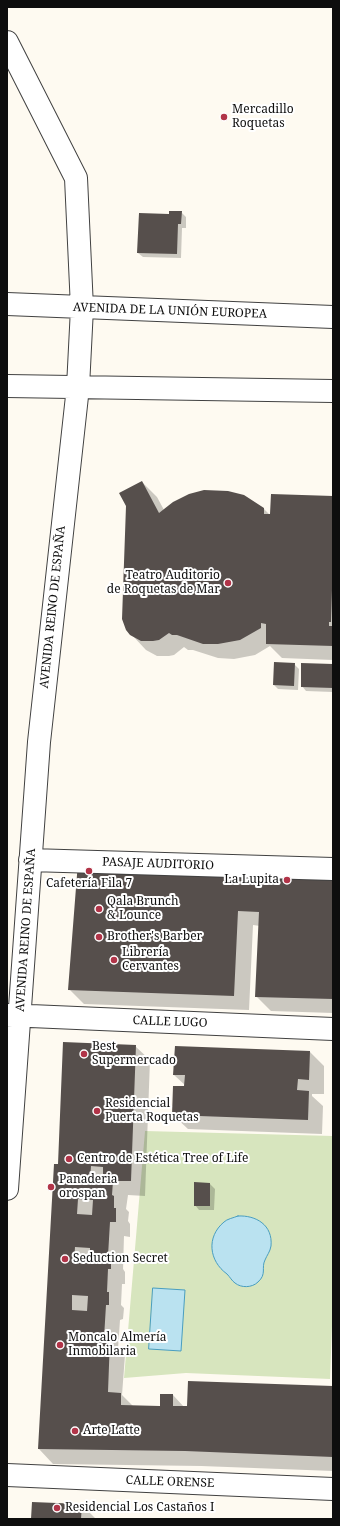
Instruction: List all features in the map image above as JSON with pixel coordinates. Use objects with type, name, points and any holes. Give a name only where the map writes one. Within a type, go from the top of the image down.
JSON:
[{"type":"street","name":"AVENIDA REINO DE ESPAÑA","points":[[7,42],[76,178],[82,308],[78,387],[39,742],[30,860],[13,1016],[7,1189]]},
{"type":"street","name":"AVENIDA DE LA UNIÓN EUROPEA","points":[[7,304],[333,317]]},
{"type":"street","points":[[7,386],[333,391]]},
{"type":"street","name":"PASAJE AUDITORIO","points":[[30,860],[333,869]]},
{"type":"street","name":"CALLE LUGO","points":[[13,1016],[333,1029]]},
{"type":"street","name":"CALLE ORENSE","points":[[7,1475],[333,1488]]},
{"type":"green space","points":[[145,1131],[333,1136],[333,1299],[330,1379],[186,1373],[124,1378]]},
{"type":"water","points":[[238,1216],[251,1217],[262,1223],[269,1232],[271,1239],[271,1248],[264,1263],[261,1279],[256,1284],[246,1287],[237,1285],[221,1269],[213,1256],[212,1249],[214,1235],[218,1228],[228,1219]]},
{"type":"water","points":[[153,1288],[185,1290],[181,1351],[149,1349]]},
{"type":"building","points":[[169,211],[182,211],[181,224],[178,224],[177,254],[137,253],[139,213],[169,214]]},
{"type":"building","name":"Teatro Auditorio de Roquetas de Mar","points":[[142,481],[159,513],[173,502],[189,494],[204,490],[228,491],[244,495],[264,508],[264,514],[270,514],[271,494],[333,496],[333,559],[331,622],[329,622],[329,626],[333,626],[333,646],[266,644],[266,624],[261,623],[261,628],[240,640],[218,644],[203,644],[169,633],[159,640],[153,641],[141,641],[130,635],[126,630],[122,619],[126,506],[119,493]]},
{"type":"building","points":[[274,662],[295,663],[294,686],[273,685]]},
{"type":"building","points":[[301,663],[333,664],[333,688],[301,687]]},
{"type":"building","points":[[78,862],[333,875],[333,999],[255,997],[259,912],[238,911],[234,996],[68,990]]},
{"type":"building","points":[[63,1042],[136,1045],[131,1181],[113,1181],[112,1195],[114,1196],[114,1208],[116,1208],[116,1222],[110,1222],[108,1256],[111,1256],[111,1269],[108,1269],[107,1292],[109,1292],[109,1305],[106,1305],[104,1338],[110,1339],[108,1392],[121,1393],[121,1405],[160,1406],[160,1394],[173,1394],[173,1406],[187,1406],[188,1381],[333,1386],[333,1457],[185,1451],[38,1449],[54,1164],[58,1164]],"holes":[[[91,1166],[103,1167],[103,1181],[90,1180]],[[78,1199],[93,1200],[92,1215],[77,1214]],[[75,1247],[90,1248],[90,1262],[74,1262]],[[72,1295],[88,1296],[87,1311],[72,1310]]]},
{"type":"building","points":[[175,1046],[310,1051],[309,1080],[298,1079],[297,1090],[309,1091],[308,1120],[172,1115],[173,1086],[184,1086],[185,1075],[173,1075]]},
{"type":"building","points":[[194,1182],[210,1183],[210,1206],[194,1206]]},
{"type":"building","name":"Residencial Los Castaños I","points":[[32,1502],[82,1504],[81,1519],[31,1519]]},
{"type":"place","name":"Mercadillo Roquetas","points":[[224,117]]},
{"type":"place","name":"Teatro Auditorio de Roquetas de Mar","points":[[228,583]]},
{"type":"place","name":"Cafetería Fila 7","points":[[89,871]]},
{"type":"place","name":"La Lupita","points":[[287,880]]},
{"type":"place","name":"Qala Brunch & Lounce","points":[[99,909]]},
{"type":"place","name":"Brother's Barber","points":[[99,937]]},
{"type":"place","name":"Librería Cervantes","points":[[114,960]]},
{"type":"place","name":"Best Supermercado","points":[[84,1054]]},
{"type":"place","name":"Residencial Puerta Roquetas","points":[[97,1111]]},
{"type":"place","name":"Centro de Estética Tree of Life","points":[[69,1159]]},
{"type":"place","name":"Panaderia orospan","points":[[51,1187]]},
{"type":"place","name":"Seduction Secret","points":[[65,1259]]},
{"type":"place","name":"Moncalo Almería Inmobilaria","points":[[60,1345]]},
{"type":"place","name":"Arte Latte","points":[[75,1431]]},
{"type":"place","name":"Residencial Los Castaños I","points":[[57,1508]]}]
